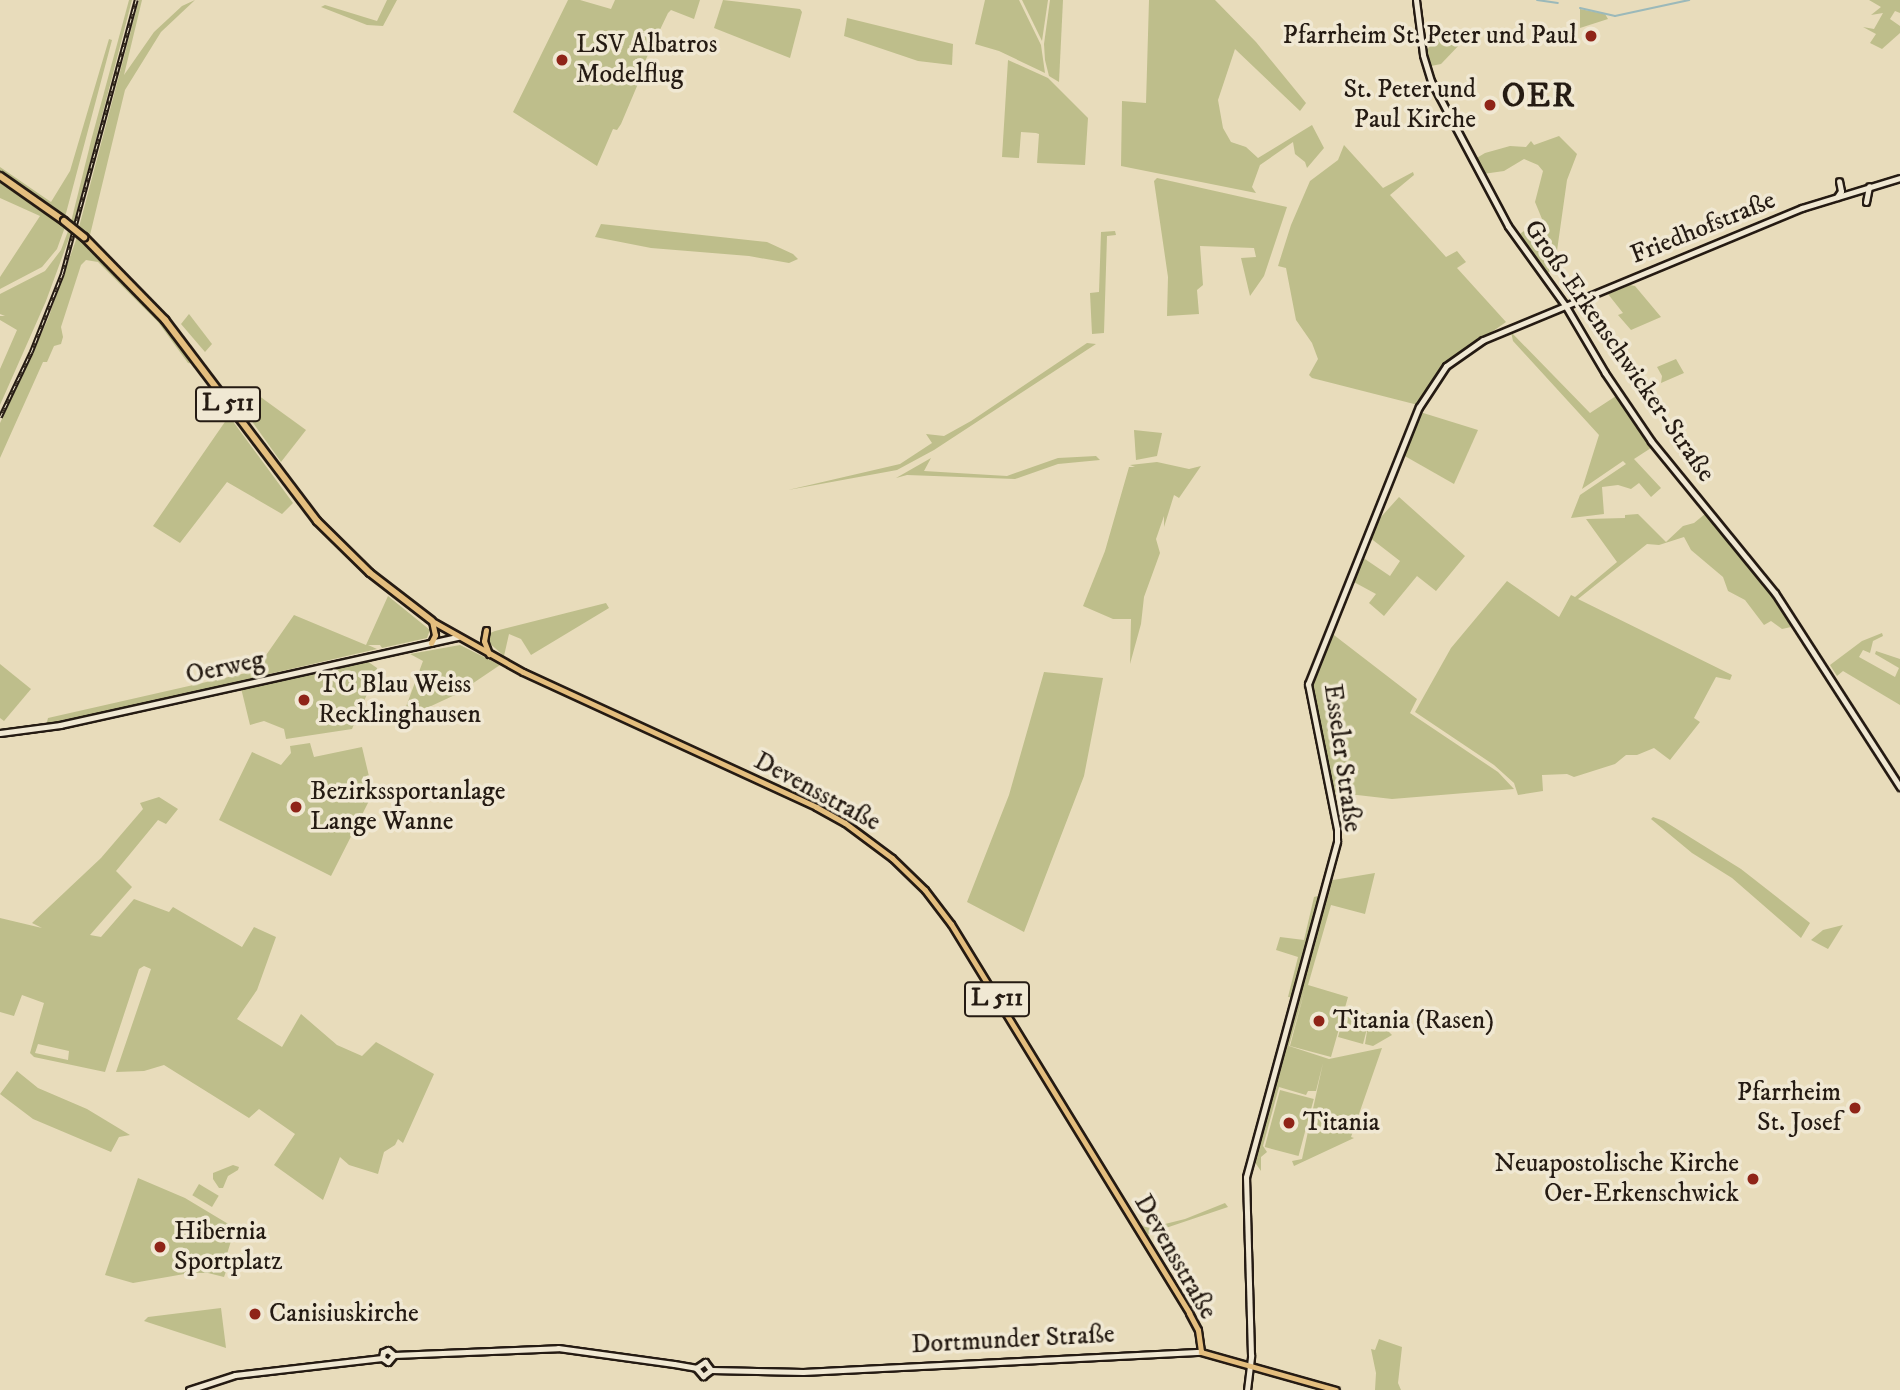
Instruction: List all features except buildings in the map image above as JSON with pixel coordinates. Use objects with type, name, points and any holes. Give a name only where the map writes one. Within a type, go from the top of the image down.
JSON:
[{"type":"highway","name":"L 511","points":[[0,176],[83,237],[164,320],[317,521],[377,579],[432,621]]},
{"type":"main road","name":"Groß-Erkenschwicker-Straße","points":[[1416,0],[1423,55],[1431,81],[1508,226],[1565,305],[1605,373],[1651,441],[1765,580],[1799,628],[1900,787]]},
{"type":"main road","name":"Friedhofstraße","points":[[1565,305],[1855,190],[1900,178]]},
{"type":"main road","points":[[1837,197],[1841,191],[1839,181]]},
{"type":"main road","points":[[1866,202],[1869,186]]},
{"type":"main road","name":"Esseler Straße","points":[[1247,1390],[1251,1364],[1246,1177],[1337,841],[1337,829],[1308,691],[1311,673],[1419,407],[1446,366],[1483,340],[1565,305]]},
{"type":"main road","points":[[431,643],[435,631],[432,621]]},
{"type":"main road","name":"L 511","points":[[432,621],[458,637]]},
{"type":"main road","points":[[486,630],[484,640],[489,654]]},
{"type":"main road","name":"Oerweg","points":[[0,733],[60,725],[458,637]]},
{"type":"main road","name":"Devensstraße","points":[[458,637],[816,807],[869,840],[901,866],[925,890],[951,924],[1189,1313],[1198,1330],[1201,1352]]},
{"type":"main road","name":"Dortmunder Straße","points":[[189,1390],[235,1375],[382,1357],[390,1362],[394,1355],[558,1348],[696,1368],[703,1376],[710,1370],[803,1372],[1201,1352],[1336,1390]]},
{"type":"main road","name":"Dortmunder Straße","points":[[696,1368],[705,1362],[710,1370]]},
{"type":"green space","points":[[129,0],[132,0],[74,224],[71,222]]},
{"type":"green space","points":[[139,0],[142,0],[124,75],[154,32],[182,6],[195,0],[161,32],[125,90],[90,235],[79,227]]},
{"type":"green space","points":[[387,0],[397,0],[383,26],[367,25],[321,7],[325,5],[377,21]]},
{"type":"green space","points":[[568,0],[580,0],[611,9],[615,0],[700,0],[694,19],[671,10],[668,13],[637,78],[640,79],[621,124],[617,130],[613,129],[597,166],[513,112]]},
{"type":"green space","points":[[723,0],[800,9],[802,12],[790,58],[714,28]]},
{"type":"green space","points":[[985,0],[1019,0],[1041,45],[1045,73],[999,51],[975,44]]},
{"type":"green space","points":[[1022,0],[1048,0],[1042,41]]},
{"type":"green space","points":[[1050,0],[1063,0],[1059,82],[1049,76],[1045,60],[1044,44]]},
{"type":"green space","points":[[1149,0],[1215,0],[1256,42],[1306,103],[1300,111],[1235,49],[1218,100],[1223,128],[1231,142],[1246,147],[1258,158],[1312,125],[1324,148],[1307,168],[1305,162],[1295,154],[1293,142],[1260,165],[1252,187],[1256,193],[1121,166],[1122,101],[1146,103]]},
{"type":"green space","points":[[1869,0],[1900,0],[1900,13],[1895,11],[1890,19],[1900,26],[1900,33],[1882,49],[1870,43],[1876,34],[1863,27],[1874,29],[1883,13],[1871,15],[1881,7]]},
{"type":"green space","points":[[1580,9],[1605,14],[1608,19],[1580,28]]},
{"type":"green space","points":[[847,18],[953,44],[952,65],[918,61],[844,36]]},
{"type":"green space","points":[[1443,28],[1463,41],[1441,64],[1431,66],[1427,50]]},
{"type":"green space","points":[[109,39],[112,40],[65,217],[0,172],[0,167],[51,202],[70,171]]},
{"type":"green space","points":[[1008,60],[1048,78],[1088,118],[1085,165],[1037,163],[1039,134],[1036,133],[1021,132],[1019,158],[1002,157]]},
{"type":"green space","points":[[1559,136],[1577,154],[1567,180],[1555,265],[1548,273],[1518,235],[1542,219],[1535,202],[1543,171],[1538,165],[1524,159],[1504,171],[1483,174],[1475,159],[1485,153],[1510,146],[1526,147],[1531,141],[1534,145]]},
{"type":"green space","points":[[1344,145],[1383,188],[1413,172],[1414,175],[1390,195],[1446,257],[1457,251],[1466,262],[1457,268],[1506,322],[1445,365],[1418,405],[1309,375],[1318,359],[1312,343],[1296,320],[1286,268],[1278,266],[1291,225],[1310,181],[1338,160]]},
{"type":"green space","points":[[1157,178],[1287,207],[1264,276],[1250,296],[1241,258],[1256,257],[1254,248],[1200,246],[1203,285],[1197,290],[1199,314],[1167,316],[1168,277],[1154,181]]},
{"type":"green space","points":[[0,179],[65,227],[57,249],[42,267],[0,289],[0,277],[40,216],[0,198]]},
{"type":"green space","points":[[601,224],[767,242],[798,259],[789,263],[749,256],[651,248],[595,237]]},
{"type":"green space","points":[[68,231],[71,233],[46,301],[0,405],[0,369],[17,330],[0,320],[0,316],[5,316],[0,314],[0,294],[45,271],[61,250]]},
{"type":"green space","points":[[1115,231],[1116,235],[1107,236],[1104,333],[1092,334],[1090,293],[1099,292],[1101,232]]},
{"type":"green space","points":[[77,237],[111,266],[162,321],[194,364],[188,363],[158,322],[98,262],[86,260],[81,265],[61,327],[61,344],[54,346],[47,362],[43,362],[0,458],[0,423],[48,319]]},
{"type":"green space","points":[[1630,285],[1635,286],[1661,317],[1631,330],[1618,315],[1623,313],[1608,294]]},
{"type":"green space","points":[[189,314],[212,344],[205,352],[181,324]]},
{"type":"green space","points":[[1511,332],[1590,413],[1616,396],[1651,448],[1634,459],[1661,488],[1651,497],[1639,483],[1631,489],[1618,485],[1602,487],[1604,514],[1571,518],[1580,495],[1626,464],[1623,461],[1582,489],[1599,435],[1513,341]]},
{"type":"green space","points":[[1087,343],[1096,344],[934,450],[897,470],[788,490],[900,464],[932,443],[926,434],[944,436],[971,421]]},
{"type":"green space","points":[[1676,359],[1684,373],[1661,383],[1662,376],[1657,367]]},
{"type":"green space","points":[[248,388],[306,430],[281,462],[238,402]]},
{"type":"green space","points":[[1420,412],[1478,430],[1454,484],[1403,455]]},
{"type":"green space","points":[[229,416],[293,503],[282,514],[227,482],[180,543],[153,526]]},
{"type":"green space","points":[[1134,430],[1162,433],[1157,456],[1136,460]]},
{"type":"green space","points":[[1096,456],[1100,460],[1058,464],[1015,479],[907,475],[896,478],[931,458],[924,471],[1007,476],[1058,458]]},
{"type":"green space","points":[[1157,462],[1189,469],[1201,466],[1179,498],[1174,495],[1164,527],[1164,516],[1156,539],[1160,553],[1144,597],[1141,624],[1130,664],[1131,619],[1113,619],[1083,606],[1105,551],[1129,467],[1135,467],[1130,465]]},
{"type":"green space","points":[[1399,497],[1465,556],[1436,591],[1417,576],[1384,616],[1369,603],[1376,594],[1352,581],[1362,557],[1390,576],[1400,561],[1369,537],[1381,517]]},
{"type":"green space","points":[[1638,514],[1666,542],[1683,526],[1694,523],[1705,514],[1748,562],[1774,597],[1791,627],[1782,629],[1771,621],[1764,625],[1745,600],[1728,591],[1723,577],[1691,550],[1684,537],[1659,545],[1647,544],[1578,599],[1732,675],[1730,680],[1716,677],[1694,718],[1700,722],[1670,760],[1654,748],[1637,755],[1626,755],[1615,764],[1574,777],[1567,774],[1542,775],[1543,791],[1518,795],[1514,783],[1494,765],[1415,712],[1451,648],[1507,581],[1559,617],[1571,595],[1575,597],[1617,562],[1586,519],[1625,518],[1625,515]]},
{"type":"green space","points":[[388,596],[430,630],[427,638],[382,648],[380,645],[368,645],[377,649],[46,726],[48,718],[255,671],[294,615],[366,645]]},
{"type":"green space","points":[[606,603],[609,608],[531,655],[521,639],[509,634],[504,656],[487,641],[488,634],[495,631]]},
{"type":"green space","points":[[1330,632],[1417,699],[1410,713],[1498,772],[1514,789],[1392,799],[1331,792],[1311,684]]},
{"type":"green space","points":[[1882,633],[1883,636],[1873,641],[1870,653],[1863,650],[1859,657],[1895,677],[1899,668],[1875,654],[1876,651],[1900,659],[1900,705],[1843,671],[1837,676],[1830,665],[1862,641]]},
{"type":"green space","points":[[460,645],[500,665],[457,694],[401,720],[423,661],[410,654]]},
{"type":"green space","name":"TC Blau Weiss Recklinghausen","points":[[367,661],[377,668],[377,671],[352,729],[286,739],[284,729],[264,721],[250,725],[241,688]]},
{"type":"green space","points":[[0,664],[31,689],[4,721],[0,718]]},
{"type":"green space","points":[[1044,672],[1103,678],[1084,776],[1024,932],[967,902],[1009,795]]},
{"type":"green space","name":"Bezirkssportanlage Lange Wanne","points":[[310,743],[314,757],[362,747],[373,793],[331,876],[219,820],[252,752],[281,765],[291,753],[290,746]]},
{"type":"green space","points":[[159,797],[178,809],[166,824],[158,820],[116,871],[132,887],[90,935],[101,937],[134,899],[169,912],[173,907],[242,947],[254,927],[276,937],[257,990],[237,1019],[282,1047],[301,1014],[337,1045],[362,1056],[376,1042],[434,1074],[403,1143],[398,1139],[395,1145],[384,1152],[378,1174],[349,1165],[340,1157],[323,1200],[274,1165],[295,1134],[259,1109],[249,1118],[164,1065],[144,1071],[116,1072],[151,969],[144,966],[139,969],[105,1072],[34,1057],[30,1053],[44,1003],[22,995],[14,1016],[0,1012],[0,918],[42,928],[32,923],[101,858],[143,809],[140,803]],"holes":[[[38,1044],[69,1051],[68,1060],[35,1053]]]},
{"type":"green space","points":[[1653,817],[1664,821],[1741,869],[1810,923],[1801,938],[1732,878],[1692,853],[1651,819]]},
{"type":"green space","points":[[1375,873],[1365,914],[1331,905],[1308,985],[1348,997],[1331,1057],[1290,1046],[1305,989],[1289,1046],[1329,1059],[1382,1048],[1351,1137],[1354,1138],[1294,1166],[1292,1161],[1302,1159],[1323,1063],[1316,1091],[1308,1091],[1306,1095],[1279,1087],[1263,1146],[1267,1152],[1261,1157],[1261,1171],[1254,1161],[1304,976],[1293,997],[1288,997],[1298,957],[1276,950],[1280,937],[1304,940],[1314,897],[1322,895],[1327,881]]},
{"type":"green space","points":[[1843,925],[1828,949],[1811,940],[1823,930]]},
{"type":"green space","points":[[1346,1008],[1371,1014],[1392,1035],[1373,1046],[1365,1044],[1368,1025],[1363,1044],[1338,1037]]},
{"type":"green space","points":[[17,1071],[38,1088],[87,1109],[130,1135],[119,1137],[111,1152],[33,1119],[0,1094]]},
{"type":"green space","name":"Titania","points":[[1280,1090],[1314,1099],[1299,1156],[1265,1147]]},
{"type":"green space","points":[[233,1165],[239,1167],[238,1170],[228,1176],[223,1188],[219,1188],[213,1179],[213,1173]]},
{"type":"green space","name":"Hibernia Sportplatz","points":[[138,1178],[185,1198],[235,1228],[227,1254],[237,1258],[236,1261],[230,1260],[224,1277],[208,1273],[190,1273],[133,1283],[105,1275]]},
{"type":"green space","points":[[199,1184],[219,1196],[212,1207],[192,1195]]},
{"type":"green space","points":[[1225,1203],[1228,1207],[1148,1234],[1171,1278],[1139,1223],[1145,1227],[1153,1227],[1185,1219]]},
{"type":"green space","points":[[221,1308],[226,1348],[144,1321],[148,1317]]},
{"type":"green space","points":[[1379,1339],[1402,1347],[1398,1383],[1401,1390],[1375,1390],[1376,1373],[1371,1349],[1375,1350]]},
{"type":"waterway","points":[[1537,0],[1558,3]]},
{"type":"waterway","points":[[1580,8],[1615,16],[1689,0]]},
{"type":"railway","points":[[0,417],[31,352],[62,274],[136,0]]},
{"type":"place","name":"Pfarrheim St. Peter und Paul","points":[[1591,36]]},
{"type":"place","name":"LSV Albatros Modelflug","points":[[562,60]]},
{"type":"place","name":"St. Peter und Paul Kirche","points":[[1490,105]]},
{"type":"place","name":"TC Blau Weiss Recklinghausen","points":[[304,700]]},
{"type":"place","name":"Bezirkssportanlage Lange Wanne","points":[[296,807]]},
{"type":"place","name":"Titania (Rasen)","points":[[1319,1021]]},
{"type":"place","name":"Pfarrheim St. Josef","points":[[1855,1108]]},
{"type":"place","name":"Titania","points":[[1289,1123]]},
{"type":"place","name":"Neuapostolische Kirche Oer-Erkenschwick","points":[[1753,1179]]},
{"type":"place","name":"Hibernia Sportplatz","points":[[160,1247]]},
{"type":"place","name":"Canisiuskirche","points":[[255,1314]]},
{"type":"district","name":"OER","points":[[1539,97]]}]
